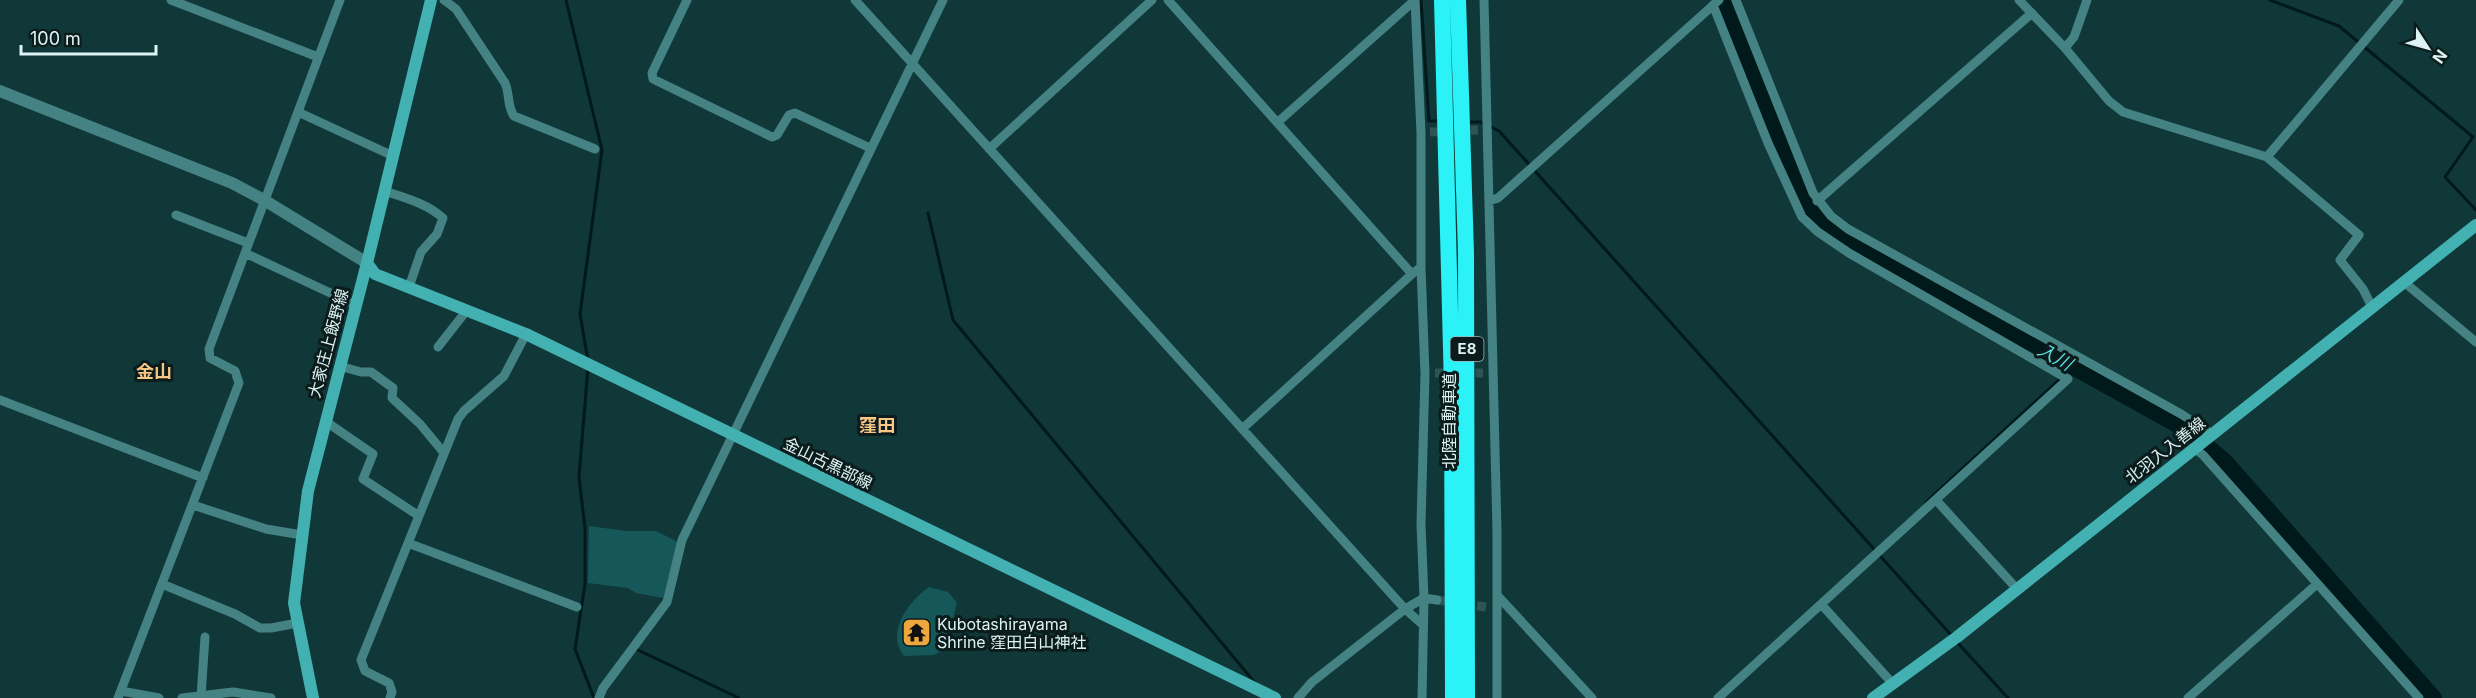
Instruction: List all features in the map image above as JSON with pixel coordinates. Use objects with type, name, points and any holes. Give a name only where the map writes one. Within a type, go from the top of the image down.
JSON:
[{"type":"highway","name":"北陸自動車道","points":[[1442,0],[1451,320],[1453,698]]},
{"type":"highway","name":"北陸自動車道","points":[[1458,0],[1466,253],[1467,698]]},
{"type":"main road","name":"大家庄上飯野線","points":[[313,698],[294,603],[308,491],[367,263],[431,0]]},
{"type":"main road","name":"北羽入入善線","points":[[1874,698],[2017,589],[2476,225]]},
{"type":"main road","name":"金山古黒部線","points":[[367,263],[375,274],[526,334],[1275,698]]},
{"type":"street","points":[[171,0],[318,57]]},
{"type":"street","points":[[159,698],[119,695],[239,383],[235,371],[210,358],[209,350],[340,0]]},
{"type":"street","points":[[444,0],[456,9],[505,83],[510,94],[510,111],[514,116],[595,149]]},
{"type":"street","points":[[687,0],[652,73],[653,79],[772,136],[777,135],[789,115],[795,113],[870,148]]},
{"type":"street","points":[[855,0],[1405,609],[1423,625]]},
{"type":"street","points":[[599,698],[603,688],[667,602],[682,540],[942,0]]},
{"type":"street","points":[[989,149],[1152,0]]},
{"type":"street","points":[[1168,0],[1412,274]]},
{"type":"street","points":[[1278,122],[1415,0]]},
{"type":"street","points":[[1415,0],[1425,133],[1421,267],[1430,374],[1421,524],[1424,598],[1422,698]]},
{"type":"street","points":[[1484,0],[1483,130],[1489,201],[1494,373],[1497,698]]},
{"type":"street","points":[[1736,0],[1817,201],[1831,216],[1848,229],[2181,414],[2210,435]]},
{"type":"street","points":[[2019,0],[2065,48],[2109,102],[2123,112],[2267,157],[2359,235],[2340,260],[2363,289],[2372,307]]},
{"type":"street","points":[[2065,48],[2074,37],[2087,0]]},
{"type":"street","points":[[2267,157],[2399,0]]},
{"type":"street","points":[[1489,201],[1498,198],[1716,3],[1768,143],[1802,217],[1840,248],[2068,379],[1718,698]]},
{"type":"street","points":[[1817,201],[2032,13]]},
{"type":"street","points":[[0,91],[200,169],[264,200],[367,263]]},
{"type":"street","points":[[298,112],[393,156]]},
{"type":"street","points":[[385,191],[420,203],[442,218],[437,234],[422,252],[409,287]]},
{"type":"street","points":[[176,215],[356,304]]},
{"type":"street","points":[[1242,429],[1421,267]]},
{"type":"street","points":[[2404,282],[2476,342]]},
{"type":"street","points":[[438,347],[467,310]]},
{"type":"street","points":[[390,698],[392,692],[389,683],[365,671],[361,660],[458,419],[504,376],[526,334]]},
{"type":"street","points":[[339,366],[361,372],[372,372],[393,388],[392,399],[420,424],[444,453]]},
{"type":"street","points":[[1483,374],[1494,373]]},
{"type":"street","points":[[0,400],[203,478]]},
{"type":"street","points":[[325,421],[373,454],[363,479],[419,516]]},
{"type":"street","points":[[2195,447],[2419,698]]},
{"type":"street","points":[[1936,501],[2017,589]]},
{"type":"street","points":[[193,505],[266,529],[302,535]]},
{"type":"street","points":[[408,543],[577,607]]},
{"type":"street","points":[[162,584],[235,614],[260,628],[298,623]]},
{"type":"street","points":[[2188,698],[2317,584]]},
{"type":"street","points":[[1497,595],[1592,698]]},
{"type":"street","points":[[1298,698],[1312,682],[1405,609],[1424,598],[1437,600]]},
{"type":"street","points":[[1821,604],[1893,684]]},
{"type":"street","points":[[1486,607],[1497,606]]},
{"type":"street","points":[[201,696],[205,638]]},
{"type":"street","points":[[182,698],[233,692],[270,698]]},
{"type":"shaded area","points":[[589,526],[626,531],[656,531],[678,542],[663,598],[636,593],[628,588],[588,583]]},
{"type":"shaded area","points":[[929,587],[948,592],[957,603],[945,649],[934,655],[904,656],[899,647],[898,627],[907,609]]},
{"type":"waterway","points":[[566,0],[602,150],[580,314],[588,361]]},
{"type":"waterway","points":[[1421,0],[1429,121],[1438,121]]},
{"type":"waterway","name":"入川","points":[[1722,0],[1801,194],[1818,220],[1838,237],[2190,432],[2225,461],[2434,698]]},
{"type":"waterway","points":[[2270,0],[2339,26],[2473,137],[2445,177],[2476,210]]},
{"type":"waterway","points":[[1469,122],[1481,122],[1499,131],[1952,636]]},
{"type":"waterway","points":[[928,213],[953,320],[1256,684]]},
{"type":"waterway","points":[[588,367],[579,477],[585,529],[585,584],[575,649],[594,698]]},
{"type":"waterway","points":[[1926,502],[2072,368]]},
{"type":"waterway","points":[[1956,641],[2008,698]]},
{"type":"waterway","points":[[638,650],[739,698]]},
{"type":"tunnel","points":[[1430,132],[1478,130]]},
{"type":"tunnel","points":[[1435,373],[1483,373]]},
{"type":"tunnel","points":[[1437,600],[1486,607]]},
{"type":"place","name":"Kubotashirayama Shrine 窪田白山神社","points":[[916,633]]},
{"type":"district","name":"金山","points":[[154,372]]},
{"type":"district","name":"窪田","points":[[877,426]]}]
